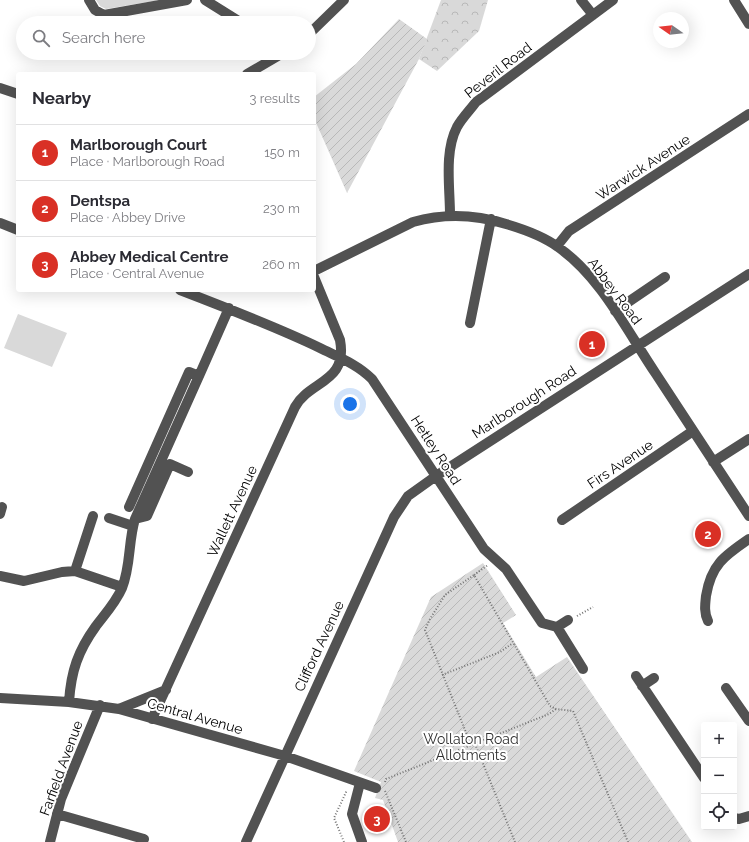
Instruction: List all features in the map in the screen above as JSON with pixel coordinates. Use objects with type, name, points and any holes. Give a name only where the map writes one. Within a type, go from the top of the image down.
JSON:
[{"type":"street","points":[[89,0],[95,10],[104,14],[187,0]]},
{"type":"street","points":[[205,0],[231,16]]},
{"type":"street","points":[[316,27],[344,0]]},
{"type":"street","points":[[581,0],[593,15]]},
{"type":"street","name":"Peveril Road","points":[[450,215],[451,146],[458,126],[468,112],[476,102],[613,0]]},
{"type":"street","points":[[734,0],[749,24]]},
{"type":"street","points":[[250,72],[271,60]]},
{"type":"street","points":[[0,88],[16,93]]},
{"type":"street","name":"Warwick Avenue","points":[[557,246],[569,231],[749,114]]},
{"type":"street","name":"Abbey Road","points":[[316,270],[414,222],[431,217],[450,215],[472,215],[491,219],[532,233],[557,246],[572,258],[590,278],[615,311],[749,516]]},
{"type":"street","points":[[470,323],[491,219]]},
{"type":"street","points":[[0,223],[16,229]]},
{"type":"street","name":"Marlborough Road","points":[[436,476],[749,274]]},
{"type":"street","points":[[615,311],[665,277]]},
{"type":"street","points":[[316,282],[340,340],[342,350],[340,357]]},
{"type":"street","name":"Hetley Road","points":[[186,292],[230,308],[340,357],[364,370],[372,379],[484,549],[506,569],[542,623],[557,627]]},
{"type":"street","points":[[69,702],[72,673],[76,661],[86,641],[116,601],[126,572],[134,523],[140,507],[230,308]]},
{"type":"street","name":"Wallett Avenue","points":[[152,719],[295,407],[302,397],[332,375],[340,357]]},
{"type":"street","points":[[129,507],[189,372],[199,376]]},
{"type":"street","name":"Firs Avenue","points":[[562,520],[694,431]]},
{"type":"street","points":[[713,462],[749,439]]},
{"type":"street","points":[[109,518],[134,523],[147,516],[170,464],[188,472]]},
{"type":"street","name":"Clifford Avenue","points":[[246,842],[397,511],[408,496],[436,476]]},
{"type":"street","points":[[75,571],[93,516]]},
{"type":"street","points":[[708,621],[705,610],[712,574],[728,554],[749,539]]},
{"type":"street","points":[[0,576],[24,581],[62,572],[75,571],[122,587]]},
{"type":"street","points":[[568,620],[557,627],[584,669]]},
{"type":"street","points":[[636,676],[701,774]]},
{"type":"street","points":[[642,686],[654,678]]},
{"type":"street","points":[[726,688],[749,721]]},
{"type":"street","points":[[119,709],[166,690]]},
{"type":"street","name":"Central Avenue","points":[[0,698],[69,702],[100,705],[119,709],[285,756],[376,788]]},
{"type":"street","name":"Farfield Avenue","points":[[50,842],[57,814],[78,756],[100,705]]},
{"type":"street","points":[[360,783],[352,814],[362,842]]},
{"type":"street","points":[[57,814],[144,839]]},
{"type":"street","points":[[737,819],[749,816]]},
{"type":"path","points":[[471,745],[425,630],[430,618],[445,595],[495,560]]},
{"type":"path","points":[[474,575],[550,706],[556,710]]},
{"type":"path","points":[[568,620],[593,607]]},
{"type":"path","points":[[442,675],[500,652],[513,643]]},
{"type":"path","points":[[406,842],[384,787],[386,780],[556,710],[573,711],[628,842]]},
{"type":"path","points":[[475,744],[516,842]]},
{"type":"green space","points":[[96,0],[160,0],[106,9],[100,6]]},
{"type":"green space","points":[[441,0],[488,0],[479,31],[437,71],[419,59]]},
{"type":"green space","points":[[399,19],[427,39],[419,59],[347,193],[316,123],[316,95],[356,64]]},
{"type":"green space","points":[[18,314],[67,333],[52,367],[4,348]]},
{"type":"green space","name":"Wollaton Road Allotments","points":[[483,563],[516,615],[503,623],[536,677],[567,657],[692,842],[398,842],[383,800],[375,798],[381,782],[354,771],[431,597]]},
{"type":"place","name":"Marlborough Court","points":[[592,344]]},
{"type":"place","name":"Dentspa","points":[[708,534]]},
{"type":"place","name":"Abbey Medical Centre","points":[[377,819]]}]
